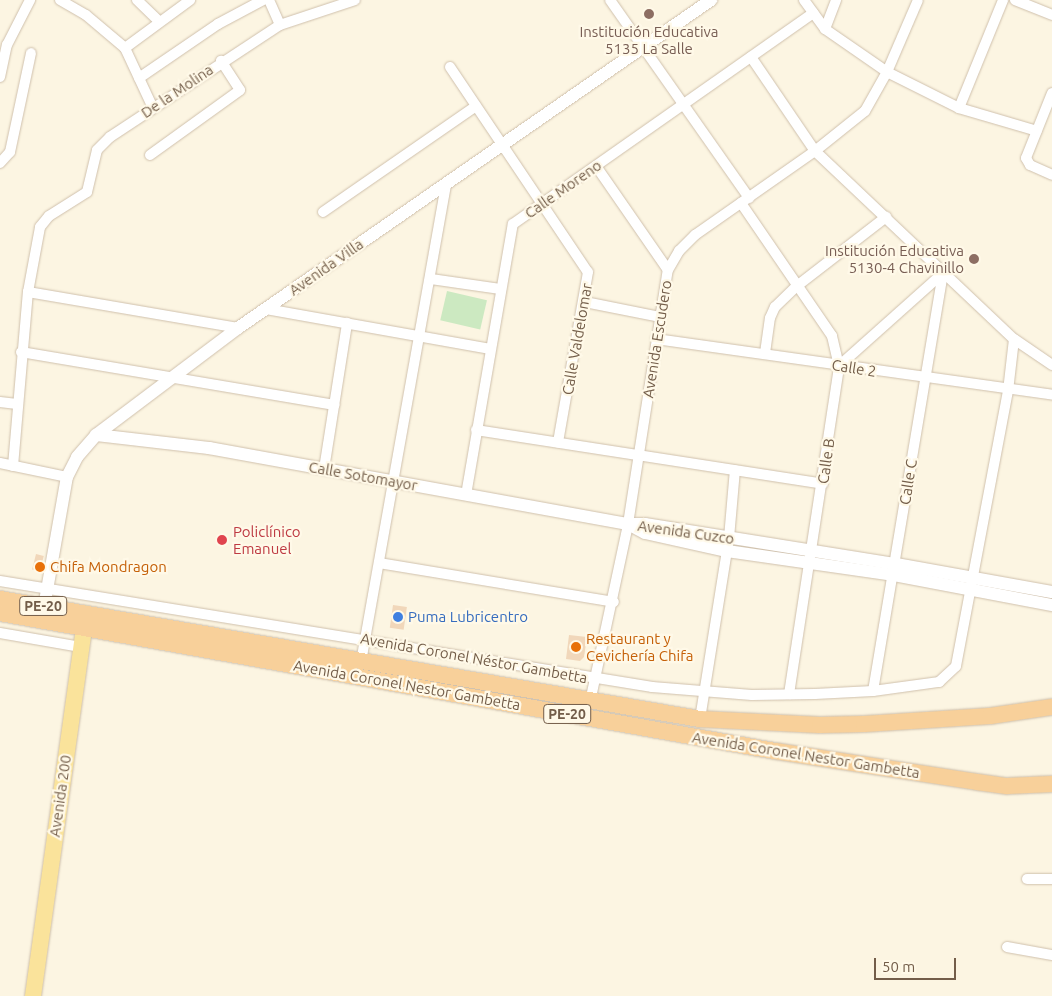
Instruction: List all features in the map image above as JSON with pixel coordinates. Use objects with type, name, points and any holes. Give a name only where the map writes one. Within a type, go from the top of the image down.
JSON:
[{"type":"highway","name":"Avenida Coronel Nestor Gambetta","points":[[0,599],[44,607],[85,621],[775,751],[1007,786],[1052,784]]},
{"type":"highway","name":"Avenida Coronel Nestor Gambetta","points":[[0,613],[85,621],[361,662],[590,702],[700,718],[820,725],[873,724],[990,716],[1052,706]]},
{"type":"main road","name":"Avenida 200","points":[[33,996],[85,621]]},
{"type":"street","points":[[0,77],[7,45],[30,0]]},
{"type":"street","points":[[60,0],[86,15],[125,48],[152,106]]},
{"type":"street","points":[[136,0],[159,21]]},
{"type":"street","points":[[125,48],[159,21],[190,0]]},
{"type":"street","points":[[139,78],[218,24],[262,0]]},
{"type":"street","points":[[269,0],[280,25]]},
{"type":"street","name":"De la Molina","points":[[28,292],[40,227],[49,216],[87,192],[97,150],[152,106],[280,25],[355,0]]},
{"type":"street","points":[[610,0],[684,104],[798,286],[832,336],[839,366],[943,274]]},
{"type":"street","name":"Avenida Villa","points":[[44,607],[67,478],[77,457],[96,436],[238,328],[711,0]]},
{"type":"street","points":[[804,0],[825,29],[887,72],[959,108],[1038,131]]},
{"type":"street","points":[[825,29],[836,0]]},
{"type":"street","name":"Avenida Escudero","points":[[590,702],[614,602],[668,270],[679,251],[695,235],[816,151],[865,111],[887,72],[918,0]]},
{"type":"street","points":[[959,108],[1002,0]]},
{"type":"street","points":[[1015,0],[1052,15]]},
{"type":"street","name":"Calle Moreno","points":[[466,495],[500,289],[513,224],[813,13]]},
{"type":"street","points":[[0,163],[10,152],[31,53]]},
{"type":"street","points":[[751,58],[816,151],[943,274],[1014,339],[1052,365]]},
{"type":"street","points":[[150,155],[240,90],[221,61]]},
{"type":"street","name":"Calle Valdelomar","points":[[450,67],[588,272],[585,302],[558,442]]},
{"type":"street","points":[[1052,93],[1027,162],[1052,175]]},
{"type":"street","points":[[323,212],[476,106]]},
{"type":"street","points":[[596,166],[668,270]]},
{"type":"street","points":[[361,662],[421,336],[446,184]]},
{"type":"street","points":[[765,353],[773,312],[798,286],[886,217]]},
{"type":"street","name":"Calle C","points":[[873,691],[895,569],[924,378],[943,274]]},
{"type":"street","points":[[431,279],[500,289]]},
{"type":"street","points":[[13,466],[21,352],[28,292],[238,328]]},
{"type":"street","points":[[585,302],[660,317]]},
{"type":"street","points":[[266,309],[490,349]]},
{"type":"street","points":[[324,469],[347,323]]},
{"type":"street","name":"Calle 2","points":[[656,339],[765,353],[1008,391],[1052,395]]},
{"type":"street","points":[[972,584],[1008,391],[1014,339]]},
{"type":"street","points":[[21,352],[335,405]]},
{"type":"street","name":"Calle B","points":[[789,694],[823,484],[839,366]]},
{"type":"street","points":[[0,402],[17,404]]},
{"type":"street","points":[[476,430],[823,484]]},
{"type":"street","name":"Calle Sotomayor","points":[[96,436],[209,448],[628,524]]},
{"type":"street","points":[[0,463],[67,478]]},
{"type":"street","points":[[700,718],[706,693],[728,544],[735,470]]},
{"type":"street","name":"Avenida Cuzco","points":[[628,524],[645,533],[895,569],[972,584],[1052,605]]},
{"type":"street","points":[[379,563],[614,602]]},
{"type":"street","name":"Avenida Coronel Néstor Gambetta","points":[[0,582],[596,679],[706,693],[789,694],[873,691],[938,682],[949,676],[956,666],[972,584]]},
{"type":"street","name":"Avenida Cuzco","points":[[972,584],[1052,592]]},
{"type":"street","name":"Avenida 200","points":[[85,621],[88,597]]},
{"type":"street","points":[[0,633],[81,647]]},
{"type":"street","points":[[1027,878],[1052,879]]},
{"type":"street","points":[[1007,947],[1052,955]]},
{"type":"green space","points":[[447,291],[487,300],[480,329],[440,320]]},
{"type":"building","points":[[36,554],[44,556],[40,571],[32,570]]},
{"type":"building","name":"Puma Lubricentro","points":[[393,605],[407,607],[404,630],[390,628]]},
{"type":"building","name":"Restaurant y Cevichería Chifa","points":[[569,635],[587,637],[584,657],[580,661],[566,659]]},
{"type":"place","name":"Institución Educativa 5135 La Salle","points":[[649,14]]},
{"type":"place","name":"Institución Educativa 5130-4 Chavinillo","points":[[974,259]]},
{"type":"place","name":"Policlínico Emanuel","points":[[222,540]]},
{"type":"place","name":"Chifa Mondragon","points":[[40,567]]},
{"type":"place","name":"Puma Lubricentro","points":[[398,617]]},
{"type":"place","name":"Restaurant y Cevichería Chifa","points":[[576,647]]}]
